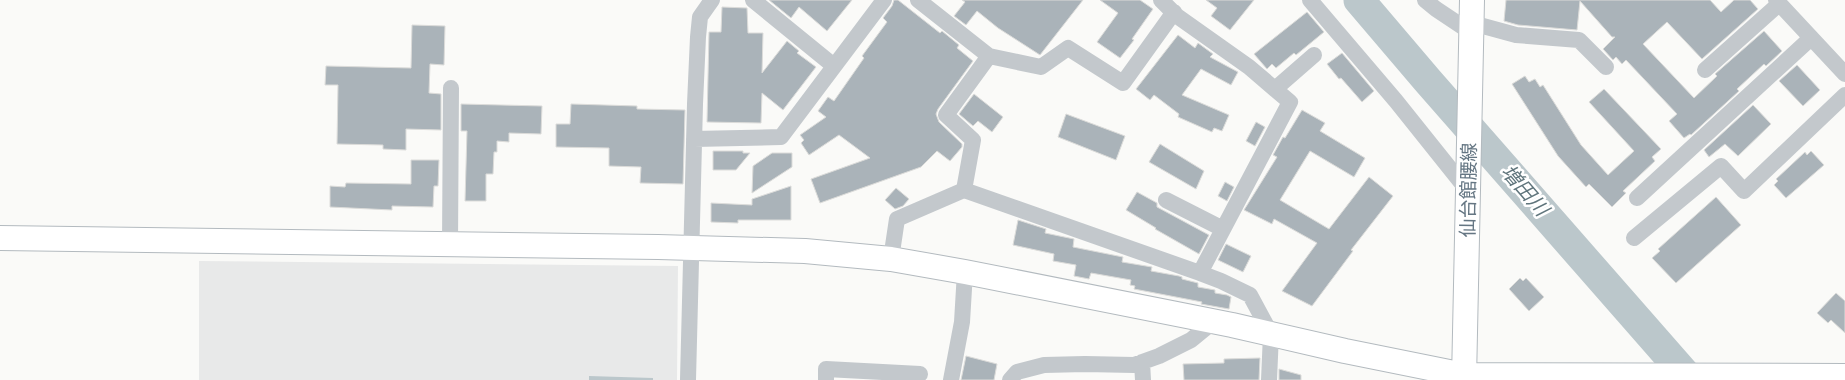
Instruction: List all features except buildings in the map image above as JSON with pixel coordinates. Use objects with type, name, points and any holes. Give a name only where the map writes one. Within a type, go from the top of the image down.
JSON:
[{"type":"street","points":[[688,380],[694,139],[700,17],[712,0]]},
{"type":"street","points":[[753,0],[834,66]]},
{"type":"street","points":[[694,139],[781,137],[884,0]]},
{"type":"street","points":[[918,0],[989,56],[1041,67],[1068,48],[1123,83],[1174,12]]},
{"type":"street","points":[[1161,0],[1174,12],[1249,67],[1290,102],[1200,273]]},
{"type":"street","points":[[1310,0],[1469,185]]},
{"type":"street","points":[[1425,0],[1436,9],[1472,19],[1516,35],[1578,40],[1606,67]]},
{"type":"street","points":[[1705,70],[1777,2],[1845,74]]},
{"type":"street","name":"仙台館腰線","points":[[1464,377],[1472,19]]},
{"type":"street","points":[[1637,198],[1811,38]]},
{"type":"street","points":[[1275,89],[1314,55]]},
{"type":"street","points":[[964,190],[974,140],[946,115],[989,56]]},
{"type":"street","points":[[450,88],[450,244]]},
{"type":"street","points":[[1634,238],[1721,166],[1744,191],[1845,95]]},
{"type":"street","points":[[891,259],[897,219],[964,190],[1200,273],[1250,295],[1271,334],[1268,380]]},
{"type":"street","points":[[1166,200],[1222,229]]},
{"type":"street","points":[[0,238],[805,251],[891,259],[965,272],[1214,322],[1464,377],[1845,376]]},
{"type":"street","points":[[951,380],[962,322],[965,272]]},
{"type":"street","points":[[1010,380],[1017,372],[1044,365],[1134,365],[1160,356],[1191,340],[1214,322]]},
{"type":"street","points":[[1142,362],[1143,380]]},
{"type":"street","points":[[826,380],[826,369],[920,374]]},
{"type":"shaded area","points":[[199,261],[678,266],[677,380],[199,380]]},
{"type":"shaded area","points":[[589,376],[653,378],[653,380],[589,380]]},
{"type":"waterway","name":"増田川","points":[[1359,0],[1690,380]]}]
